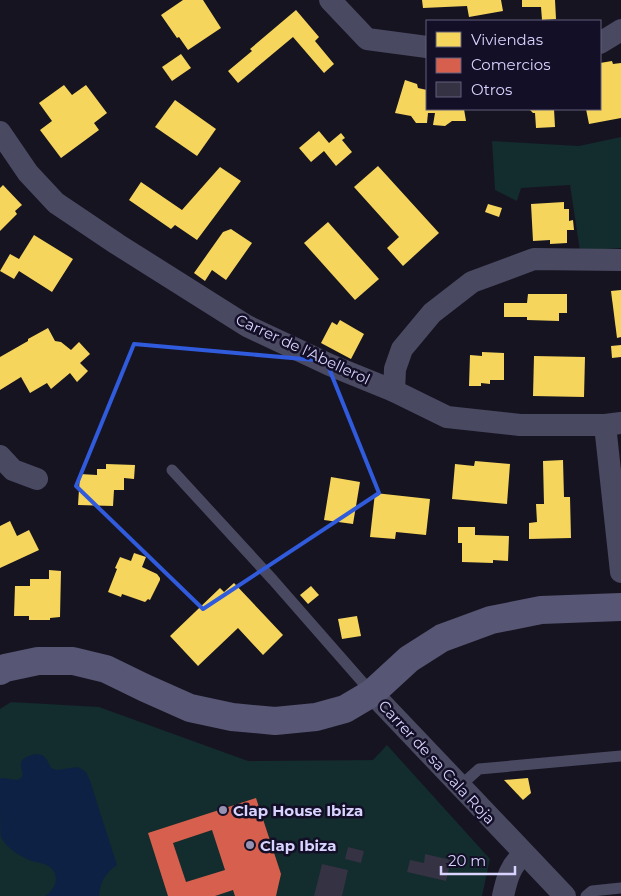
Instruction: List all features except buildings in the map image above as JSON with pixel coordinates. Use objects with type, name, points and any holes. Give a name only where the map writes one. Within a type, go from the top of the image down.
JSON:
[{"type":"street","points":[[330,0],[367,39],[426,47]]},
{"type":"street","points":[[601,42],[621,30]]},
{"type":"street","name":"Carrer de l'Abellerol","points":[[0,132],[28,173],[56,203],[247,326],[330,365],[394,391],[447,417],[520,425],[613,424],[621,572]]},
{"type":"street","points":[[394,391],[395,369],[402,349],[432,312],[472,282],[534,259],[621,260]]},
{"type":"street","points":[[0,456],[13,470],[37,480]]},
{"type":"street","points":[[0,671],[5,668],[38,661],[73,661],[106,669],[190,708],[232,717],[275,721],[316,717],[345,709],[372,693],[409,659],[442,638],[491,620],[541,610],[621,607]]},
{"type":"street","name":"Carrer de sa Cala Roja","points":[[372,693],[565,896]]},
{"type":"street","points":[[503,896],[507,878],[515,861],[524,854]]},
{"type":"lane","points":[[172,470],[273,580],[372,693]]},
{"type":"lane","points":[[460,786],[479,769],[621,756]]},
{"type":"lane","points":[[586,896],[592,891],[621,888]]},
{"type":"highlighted area","points":[[134,344],[326,361],[379,493],[203,609],[76,486]]},
{"type":"green space","points":[[621,137],[621,248],[580,251],[570,185],[521,188],[517,201],[495,190],[492,141],[579,146]]},
{"type":"green space","name":"Clap House Ibiza","points":[[11,702],[99,707],[248,761],[373,760],[387,745],[490,859],[482,896],[0,896],[0,709]]},
{"type":"water","points":[[35,754],[44,756],[51,768],[57,770],[78,767],[86,772],[117,865],[104,878],[99,896],[45,896],[54,887],[56,879],[53,871],[46,865],[19,855],[6,845],[1,837],[0,779],[17,780],[21,778],[23,774],[22,760]]},
{"type":"place","name":"Clap House Ibiza","points":[[223,810]]},
{"type":"place","name":"Clap Ibiza","points":[[250,845]]}]
